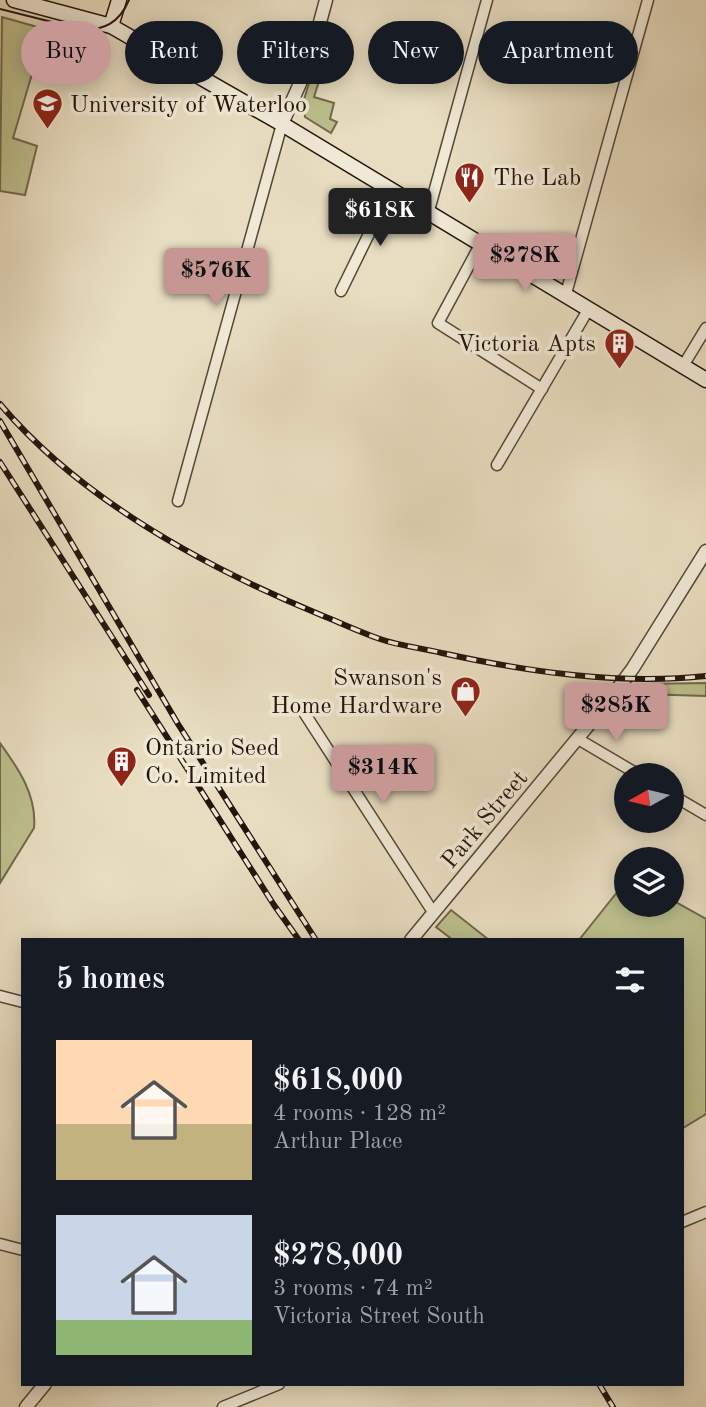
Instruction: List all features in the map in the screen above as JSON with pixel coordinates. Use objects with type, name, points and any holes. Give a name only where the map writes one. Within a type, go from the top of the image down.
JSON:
[{"type":"main road","points":[[14,0],[92,21]]},
{"type":"main road","points":[[119,0],[111,26],[282,124],[706,380]]},
{"type":"street","points":[[178,501],[275,145],[309,63],[326,0]]},
{"type":"street","points":[[428,214],[487,0]]},
{"type":"street","points":[[565,297],[648,0]]},
{"type":"street","points":[[341,291],[390,191]]},
{"type":"street","points":[[480,245],[438,323],[542,389]]},
{"type":"street","points":[[497,465],[588,310]]},
{"type":"street","points":[[683,366],[706,328]]},
{"type":"street","name":"Park Street","points":[[413,938],[578,739],[633,668],[706,551]]},
{"type":"street","points":[[305,714],[433,912]]},
{"type":"street","points":[[578,739],[619,763]]},
{"type":"street","points":[[684,802],[706,815]]},
{"type":"street","points":[[0,996],[21,1001]]},
{"type":"street","points":[[684,1221],[706,1212]]},
{"type":"street","points":[[0,1244],[21,1249]]},
{"type":"street","points":[[26,1407],[43,1386]]},
{"type":"street","points":[[223,1407],[274,1386]]},
{"type":"green space","points":[[2,17],[21,22],[21,84],[29,84],[13,138],[37,146],[25,195],[0,191]]},
{"type":"green space","points":[[309,84],[318,84],[314,97],[334,103],[330,119],[337,122],[331,133],[305,117],[303,103]]},
{"type":"green space","points":[[706,683],[706,696],[642,694],[644,684]]},
{"type":"green space","points":[[0,743],[25,782],[32,804],[34,828],[0,883]]},
{"type":"green space","points":[[614,896],[614,917],[684,917],[684,907],[706,919],[706,1114],[684,1127],[684,938],[581,938]]},
{"type":"green space","points":[[451,910],[486,938],[450,938],[436,927]]},
{"type":"tram line","points":[[0,9],[80,29],[96,29],[115,20],[129,0]]},
{"type":"railway","points":[[0,404],[32,439],[68,471],[148,528],[234,576],[373,636],[474,660],[540,671],[640,679],[706,676]]},
{"type":"railway","points":[[0,421],[178,724],[315,938]]},
{"type":"railway","points":[[0,462],[149,695]]},
{"type":"railway","points":[[137,690],[298,938]]},
{"type":"railway","points":[[600,1386],[613,1407]]},
{"type":"place","name":"University of Waterloo","points":[[47,131]]},
{"type":"place","name":"The Lab","points":[[470,204]]},
{"type":"place","name":"Victoria Apts","points":[[619,370]]},
{"type":"place","name":"Swanson's Home Hardware","points":[[465,718]]},
{"type":"place","name":"Ontario Seed Co. Limited","points":[[122,788]]}]
